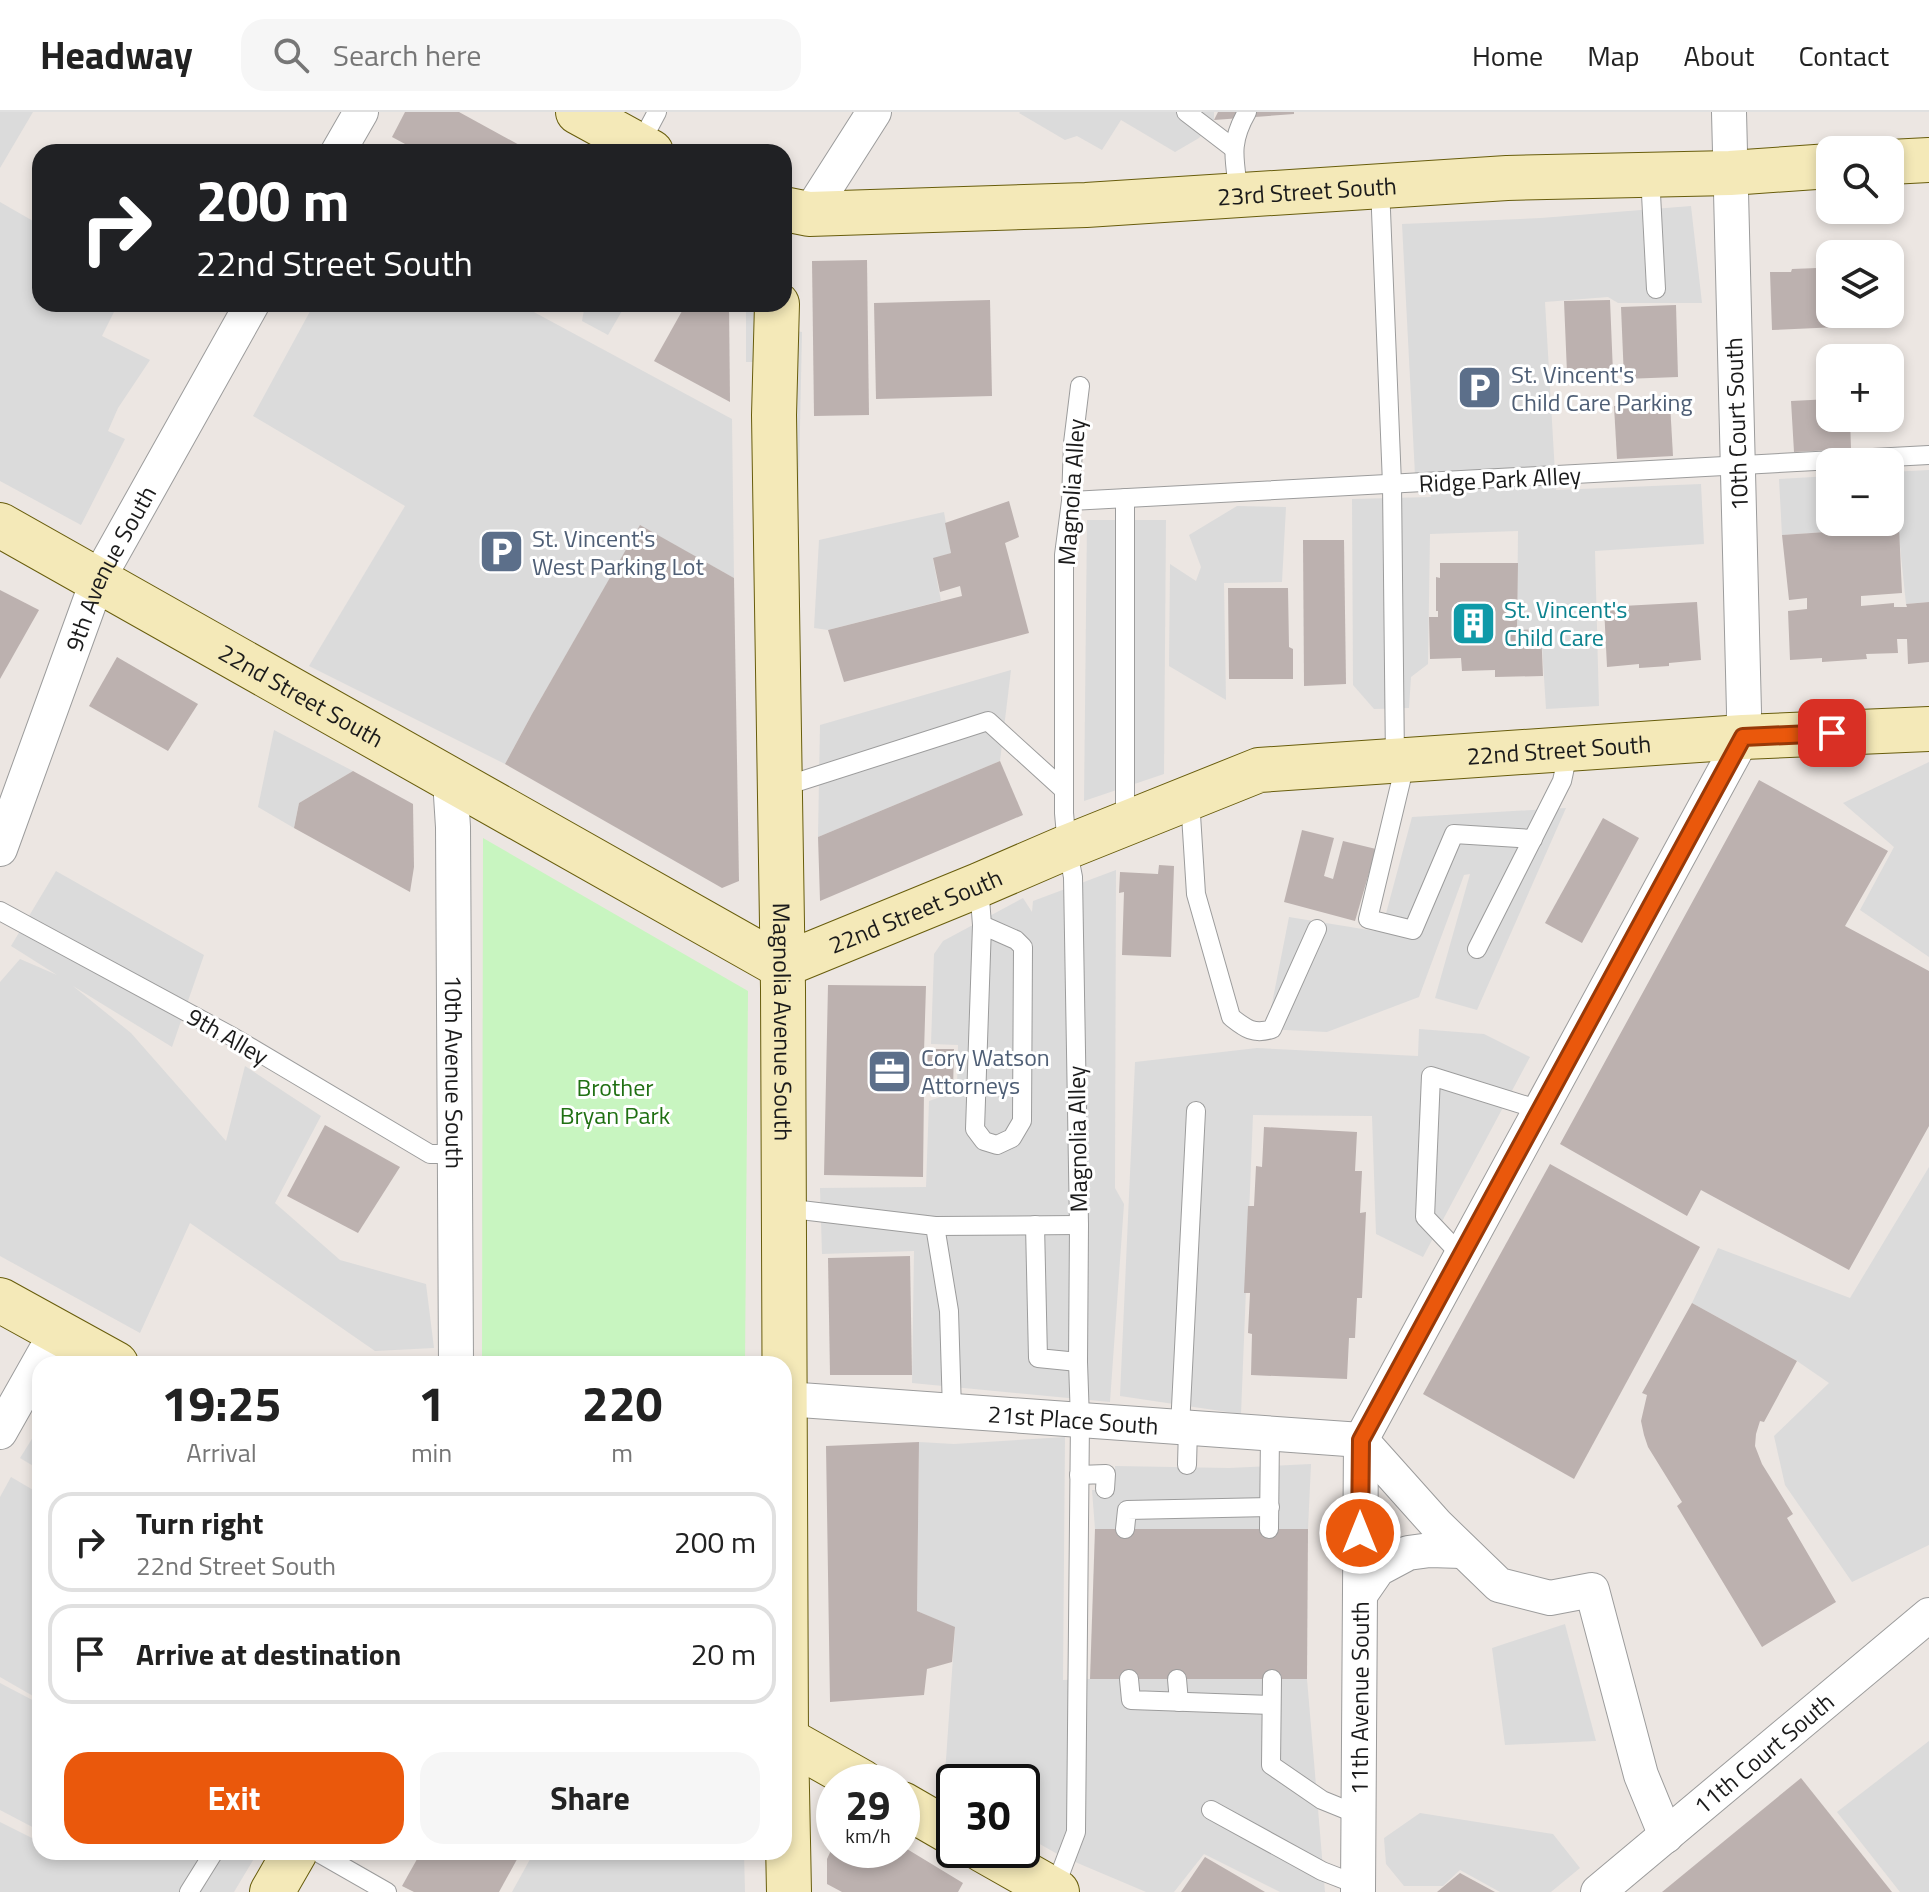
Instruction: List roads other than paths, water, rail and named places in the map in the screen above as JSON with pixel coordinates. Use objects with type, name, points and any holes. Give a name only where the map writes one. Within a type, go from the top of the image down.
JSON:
[{"type":"street","points":[[343,144],[361,112]]},
{"type":"street","points":[[578,112],[649,137]]},
{"type":"street","points":[[792,224],[874,112]]},
{"type":"street","name":"10th Court South","points":[[1729,112],[1743,737]]},
{"type":"street","points":[[1904,161],[1929,160]]},
{"type":"street","name":"23rd Street South","points":[[792,224],[1507,178],[1730,173],[1816,167]]},
{"type":"street","name":"9th Avenue South","points":[[0,849],[98,579],[248,312]]},
{"type":"street","name":"Magnolia Avenue South","points":[[777,312],[774,415],[786,1356]]},
{"type":"street","name":"22nd Street South","points":[[0,525],[781,966],[981,905],[1067,847],[1259,770],[1743,737],[1929,729]]},
{"type":"street","name":"11th Avenue South","points":[[1358,1889],[1361,1440],[1743,737]]},
{"type":"street","name":"10th Avenue South","points":[[450,780],[453,827],[456,1356]]},
{"type":"street","points":[[0,1300],[102,1356]]},
{"type":"street","points":[[43,1356],[57,1331]]},
{"type":"street","points":[[0,1432],[32,1375]]},
{"type":"street","name":"21st Place South","points":[[792,1399],[1361,1440]]},
{"type":"street","points":[[1361,1440],[1437,1525],[1499,1585],[1550,1598],[1592,1590],[1641,1775],[1666,1836]]},
{"type":"street","points":[[1360,1595],[1378,1569],[1408,1553],[1462,1551]]},
{"type":"street","name":"11th Court South","points":[[1598,1892],[1929,1615]]},
{"type":"street","points":[[792,1742],[830,1764]]},
{"type":"street","points":[[272,1892],[290,1860]]},
{"type":"street","name":"Magnolia Avenue South","points":[[788,1860],[789,1892]]},
{"type":"street","points":[[1015,1868],[1056,1891]]},
{"type":"lane","points":[[1186,112],[1233,148]]},
{"type":"lane","points":[[1239,195],[1233,148],[1247,112]]},
{"type":"lane","points":[[1650,175],[1656,289]]},
{"type":"lane","points":[[1380,186],[1401,760],[1368,919],[1413,930],[1454,834],[1533,839]]},
{"type":"lane","name":"Magnolia Alley","points":[[1056,1891],[1076,1832],[1079,1225],[1073,877],[1067,847],[1064,790],[1064,555],[1080,386]]},
{"type":"lane","name":"Ridge Park Alley","points":[[1071,501],[1929,455]]},
{"type":"lane","points":[[1125,498],[1125,823]]},
{"type":"lane","points":[[779,788],[988,721],[1064,790]]},
{"type":"lane","points":[[1477,949],[1562,781],[1569,749]]},
{"type":"lane","points":[[1190,799],[1196,894],[1231,1017],[1245,1028],[1260,1033],[1272,1029],[1317,929]]},
{"type":"lane","points":[[981,905],[1023,947],[1022,1121],[1012,1138],[997,1145],[984,1141],[975,1129],[981,905]]},
{"type":"lane","name":"9th Alley","points":[[0,911],[233,1037],[430,1154],[456,1154]]},
{"type":"lane","points":[[1461,1255],[1425,1217],[1431,1076],[1540,1110]]},
{"type":"lane","points":[[1187,1465],[1184,1427],[1196,1111]]},
{"type":"lane","points":[[784,1208],[935,1226],[1079,1225]]},
{"type":"lane","points":[[1035,1225],[1038,1358],[1078,1362]]},
{"type":"lane","points":[[935,1226],[949,1311],[952,1411]]},
{"type":"lane","points":[[1269,1529],[1270,1434]]},
{"type":"lane","points":[[1079,1475],[1106,1474],[1105,1489]]},
{"type":"lane","points":[[1125,1529],[1127,1510],[1270,1507]]},
{"type":"lane","points":[[1176,1509],[1177,1529]]},
{"type":"lane","points":[[1129,1679],[1131,1700],[1271,1705]]},
{"type":"lane","points":[[1177,1679],[1179,1702]]},
{"type":"lane","points":[[1272,1679],[1271,1765],[1322,1800],[1359,1815]]},
{"type":"lane","points":[[1211,1810],[1358,1889]]},
{"type":"lane","points":[[189,1892],[209,1860]]},
{"type":"lane","points":[[331,1860],[387,1892]]},
{"type":"place","name":"St. Vincent's Child Care Parking","points":[[1480,388]]},
{"type":"place","name":"St. Vincent's West Parking Lot","points":[[501,552]]},
{"type":"place","name":"St. Vincent's Child Care","points":[[1473,623]]},
{"type":"place","name":"Cory Watson Attorneys","points":[[890,1071]]},
{"type":"park label","name":"Brother Bryan Park","points":[[615,1101]]}]
